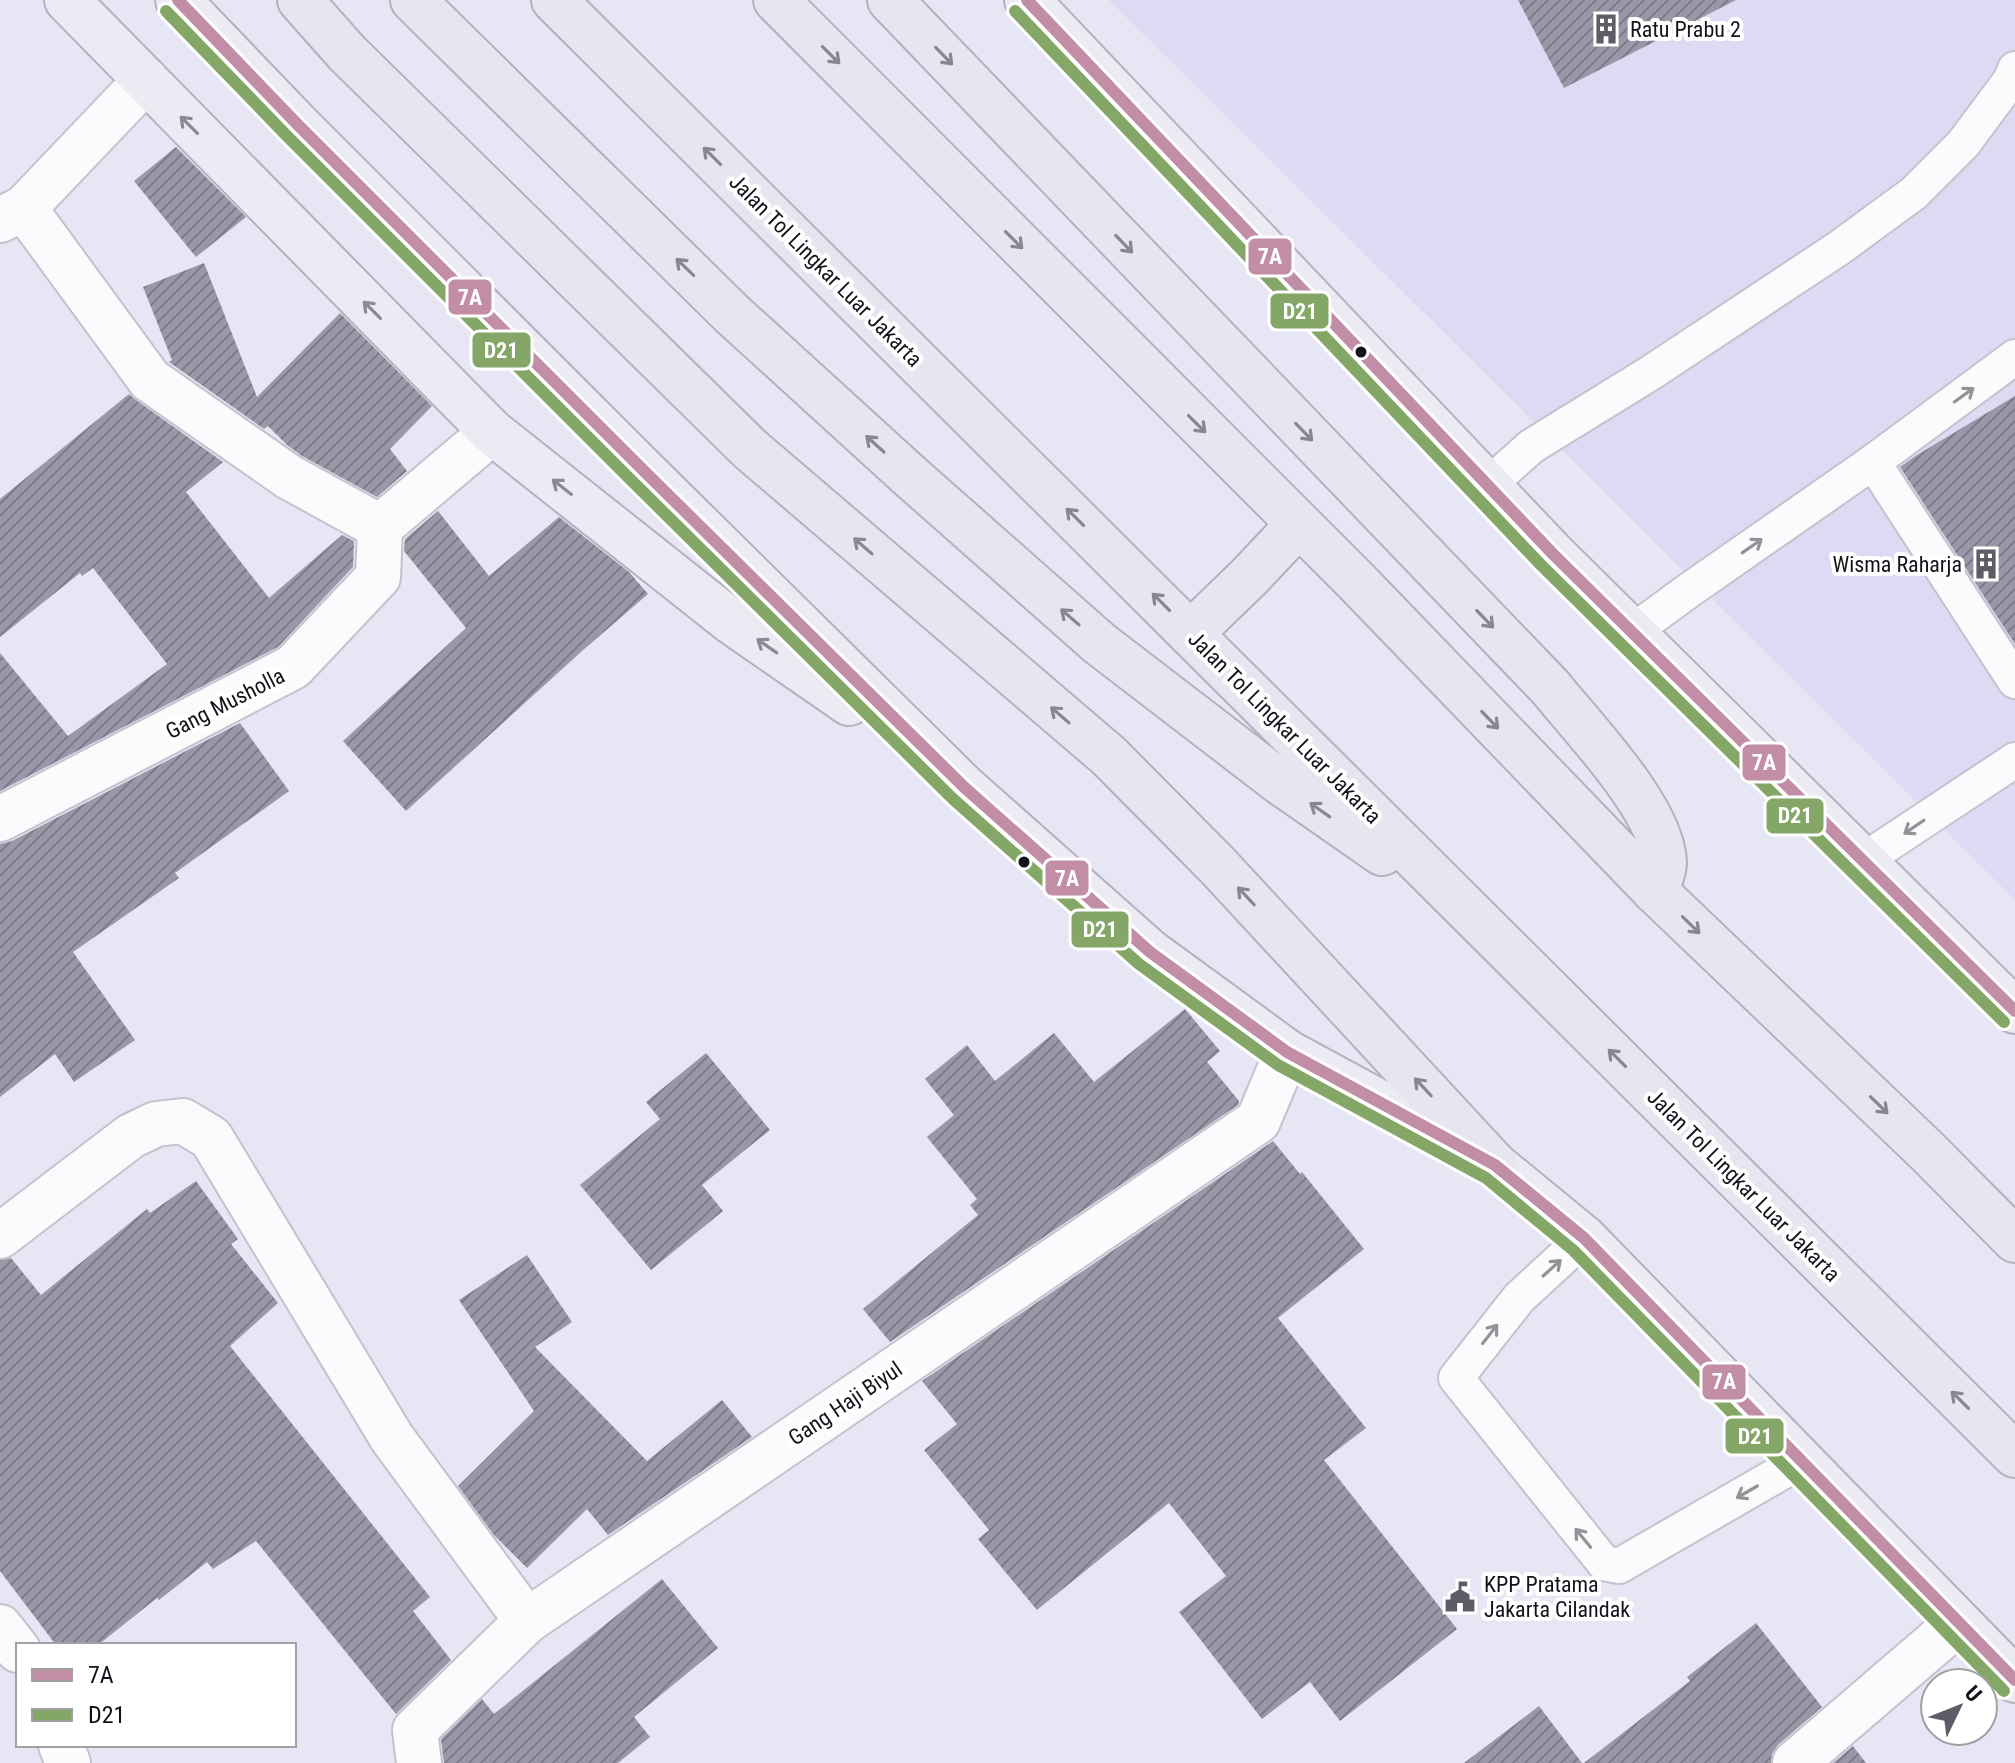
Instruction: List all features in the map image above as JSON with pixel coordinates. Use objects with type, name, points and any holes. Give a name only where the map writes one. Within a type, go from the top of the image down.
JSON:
[{"type":"highway","points":[[67,0],[492,432],[732,622],[947,770]]},
{"type":"highway","points":[[178,0],[342,169],[947,770],[1032,848],[1150,952],[1287,1052],[1495,1165]]},
{"type":"highway","points":[[300,0],[347,53],[750,449],[1109,756],[1217,865],[1495,1165],[1584,1238],[2015,1680]]},
{"type":"highway","points":[[413,0],[732,314],[1099,643],[1280,782],[1476,918]]},
{"type":"highway","name":"Jalan Tol Lingkar Luar Jakarta","points":[[554,0],[2015,1455]]},
{"type":"highway","points":[[776,0],[1358,583],[1655,891],[1917,1141],[2015,1240]]},
{"type":"highway","points":[[890,0],[1550,687],[1627,781],[1653,822],[1662,845],[1664,865],[1655,891]]},
{"type":"highway","points":[[1027,0],[1487,486],[2015,1011]]},
{"type":"highway","points":[[1191,633],[1298,525]]},
{"type":"street","points":[[146,80],[12,214],[150,380],[289,477],[380,527],[492,432]]},
{"type":"street","name":"Gang Musholla","points":[[0,819],[293,667],[378,577],[380,527]]},
{"type":"street","name":"Gang Haji Biyul","points":[[419,1763],[415,1730],[527,1621],[1258,1121],[1287,1052]]},
{"type":"street","points":[[0,1236],[131,1136],[156,1124],[183,1121],[211,1138],[392,1438],[527,1621]]},
{"type":"street","points":[[1804,1760],[1958,1623]]},
{"type":"street","points":[[0,1627],[16,1647]]},
{"type":"street","points":[[0,1675],[16,1661]]},
{"type":"lane","points":[[1487,486],[1532,446],[1652,372],[1839,248],[1914,193],[1963,144],[2010,81],[2015,69]]},
{"type":"lane","points":[[1632,632],[1873,462],[2015,357]]},
{"type":"lane","points":[[1873,462],[2015,681]]},
{"type":"lane","points":[[1864,860],[2015,760]]},
{"type":"lane","points":[[1584,1238],[1519,1298],[1456,1378],[1604,1563],[1619,1566],[1801,1461]]},
{"type":"shaded area","points":[[1109,0],[2015,0],[2015,900]]},
{"type":"building","name":"Ratu Prabu 2","points":[[1518,0],[1736,0],[1564,88]]},
{"type":"building","points":[[176,147],[246,217],[196,257],[134,181]]},
{"type":"building","points":[[204,263],[257,397],[340,313],[432,406],[390,449],[407,471],[377,497],[302,456],[268,426],[264,429],[169,362],[172,360],[143,287]]},
{"type":"building","points":[[129,394],[223,462],[186,492],[269,598],[342,535],[354,541],[353,567],[278,647],[0,791],[0,653],[68,736],[167,664],[93,568],[82,576],[80,573],[0,637],[0,499]]},
{"type":"building","name":"Wisma Raharja","points":[[2015,396],[2015,644],[1900,467]]},
{"type":"building","points":[[438,511],[489,576],[559,517],[629,572],[648,594],[406,811],[343,741],[466,628],[404,551],[405,539]]},
{"type":"building","points":[[240,723],[289,791],[175,873],[179,878],[73,952],[135,1040],[74,1082],[55,1054],[0,1097],[0,844],[12,841]]},
{"type":"building","points":[[1185,1009],[1220,1051],[1207,1062],[1239,1101],[1238,1105],[890,1342],[863,1309],[978,1215],[970,1205],[977,1199],[927,1137],[954,1115],[925,1079],[967,1045],[995,1081],[1054,1033],[1094,1082]]},
{"type":"building","points":[[706,1053],[770,1130],[702,1185],[723,1211],[651,1270],[580,1185],[660,1119],[646,1102]]},
{"type":"building","points":[[1273,1141],[1364,1249],[1278,1318],[1366,1428],[1324,1460],[1457,1629],[1340,1721],[1310,1682],[1262,1719],[1179,1612],[1226,1576],[1169,1503],[1037,1610],[978,1539],[989,1530],[924,1450],[957,1424],[922,1381]]},
{"type":"building","points":[[196,1181],[238,1239],[231,1244],[278,1303],[230,1346],[430,1597],[413,1611],[451,1660],[396,1714],[256,1541],[213,1569],[207,1562],[101,1643],[54,1643],[0,1571],[0,1260],[11,1258],[41,1295],[147,1209],[150,1213]]},
{"type":"building","points":[[527,1255],[572,1322],[535,1347],[647,1461],[722,1400],[752,1437],[608,1535],[587,1509],[527,1568],[494,1535],[458,1486],[534,1411],[459,1300]]},
{"type":"building","points":[[662,1579],[718,1648],[634,1717],[650,1737],[618,1763],[444,1763],[441,1739],[482,1699],[494,1714]]},
{"type":"building","points":[[1756,1623],[1822,1707],[1778,1745],[1771,1763],[1584,1763],[1690,1681],[1687,1677]]},
{"type":"building","points":[[1539,1706],[1582,1763],[1464,1763]]},
{"type":"building","points":[[1853,1746],[1866,1763],[1833,1763]]},
{"type":"transit line","name":"7A","points":[[178,0],[298,125],[964,787],[1150,952],[1287,1052],[1495,1165],[1584,1238],[2015,1680]]},
{"type":"transit line","name":"7A","points":[[1027,0],[1553,554],[2015,1011]]},
{"type":"transit line","name":"D21","points":[[166,11],[287,136],[953,799],[1139,964],[1278,1065],[1486,1178],[1573,1250],[2004,1691]]},
{"type":"transit line","name":"D21","points":[[1015,11],[1541,565],[2004,1022]]},
{"type":"place","name":"Ratu Prabu 2","points":[[1606,29]]},
{"type":"place","name":"Wisma Raharja","points":[[1986,564]]},
{"type":"place","name":"KPP Pratama Jakarta Cilandak","points":[[1460,1597]]}]
